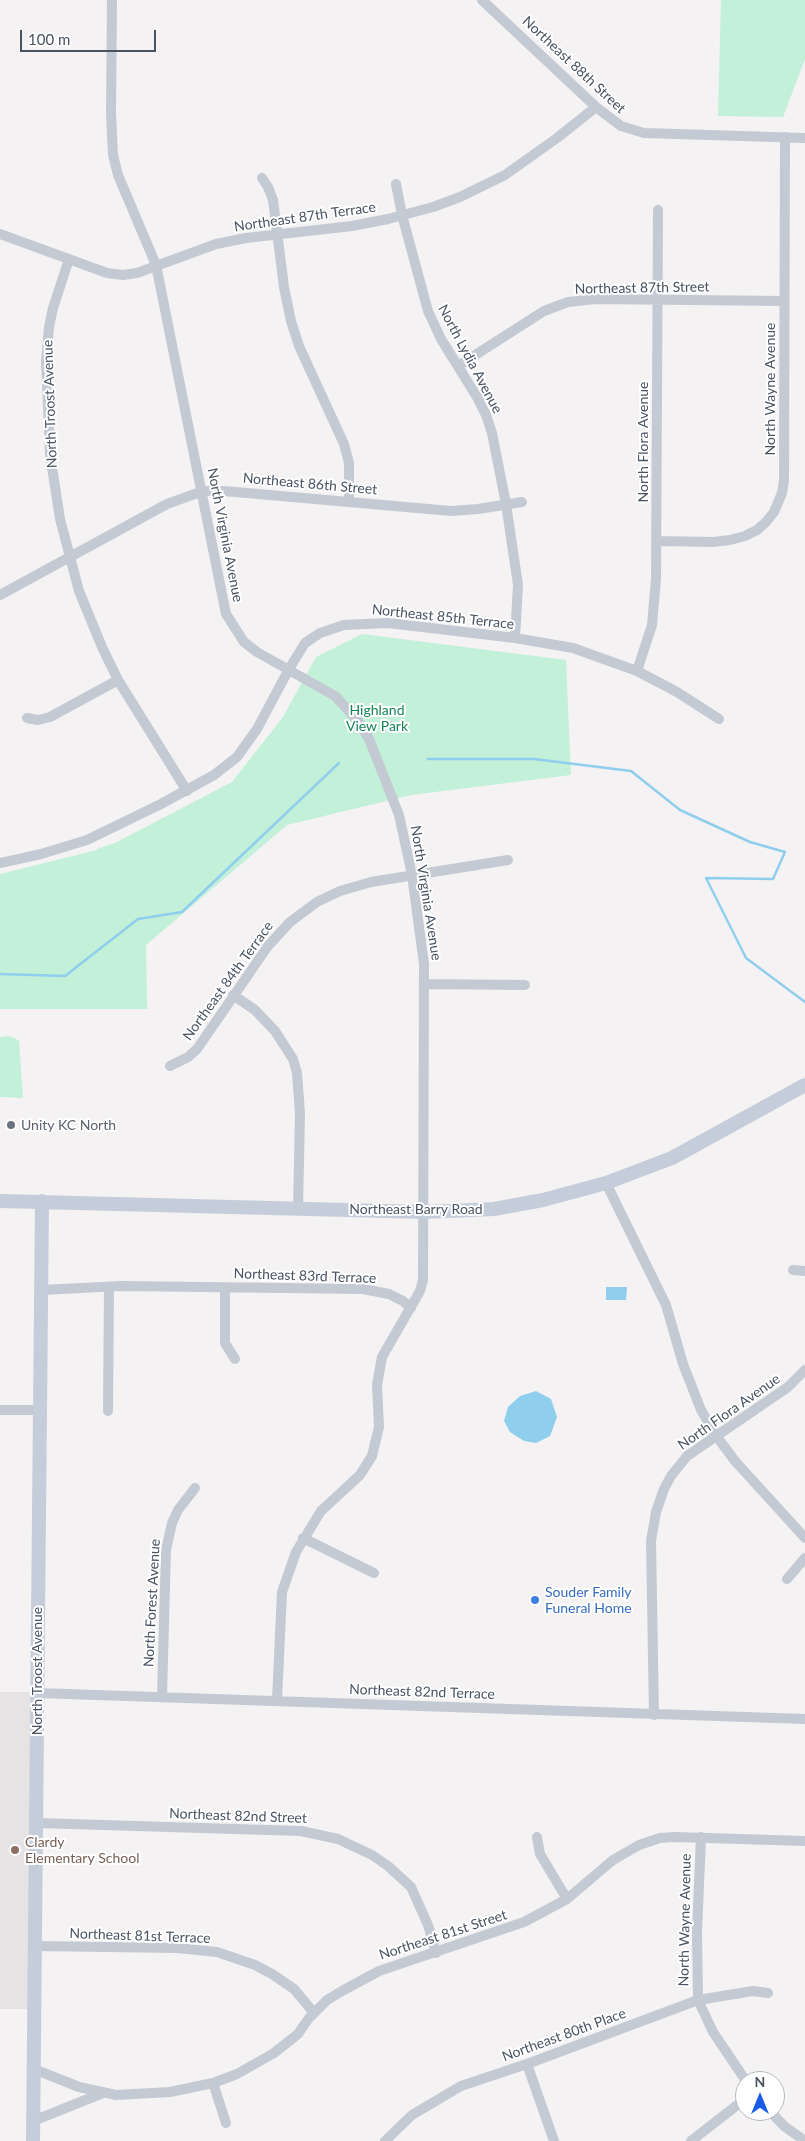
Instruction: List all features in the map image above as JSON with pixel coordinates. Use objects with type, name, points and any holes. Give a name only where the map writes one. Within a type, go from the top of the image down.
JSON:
[{"type":"street","points":[[112,0],[111,113],[114,155],[118,175],[156,265]]},
{"type":"street","name":"Northeast 88th Street","points":[[482,0],[596,107],[620,126],[644,133],[805,138]]},
{"type":"street","name":"Northeast 87th Terrace","points":[[0,234],[107,272],[123,275],[137,274],[156,265],[216,244],[277,234],[352,226],[433,207],[483,187],[505,175],[596,107]]},
{"type":"street","name":"North Wayne Avenue","points":[[657,541],[713,542],[745,536],[757,530],[766,522],[779,503],[784,480],[785,138]]},
{"type":"street","points":[[262,178],[273,200],[291,321],[299,346],[344,444],[349,463],[349,501]]},
{"type":"street","name":"North Lydia Avenue","points":[[396,184],[402,215],[428,311],[441,339],[486,415],[497,452],[518,585],[515,638]]},
{"type":"street","name":"North Flora Avenue","points":[[637,671],[652,625],[657,541],[658,210]]},
{"type":"street","name":"North Troost Avenue","points":[[69,259],[52,308],[48,327],[46,361],[48,424],[54,484],[70,556],[80,590],[102,647],[118,680],[187,791]]},
{"type":"street","name":"North Virginia Avenue","points":[[156,265],[226,614],[244,642],[257,652],[335,696],[359,722],[400,815],[412,875],[425,984],[423,1280],[420,1291],[388,1345],[378,1370],[379,1426],[372,1456],[360,1475],[321,1511],[303,1538],[282,1592],[277,1700]]},
{"type":"street","name":"Northeast 87th Street","points":[[458,366],[544,311],[555,306],[581,300],[784,300]]},
{"type":"street","name":"Northeast 86th Street","points":[[0,596],[167,504],[202,491],[349,501],[450,511],[522,502]]},
{"type":"street","name":"Northeast 85th Terrace","points":[[0,863],[41,854],[87,840],[187,791],[214,775],[237,757],[257,729],[289,669],[306,643],[320,633],[344,625],[388,623],[515,638],[573,648],[637,671],[677,692],[719,719]]},
{"type":"street","points":[[27,718],[38,720],[50,717],[118,680]]},
{"type":"street","name":"Northeast 84th Terrace","points":[[170,1066],[188,1057],[197,1049],[268,946],[290,922],[303,911],[327,896],[356,886],[508,860]]},
{"type":"street","points":[[425,984],[525,985]]},
{"type":"street","points":[[233,995],[255,1010],[276,1030],[293,1059],[297,1073],[300,1113],[298,1209]]},
{"type":"street","name":"Northeast Barry Road","points":[[0,1201],[424,1212],[494,1209],[543,1200],[606,1183],[672,1158],[805,1085]]},
{"type":"street","points":[[606,1183],[666,1305],[690,1386],[701,1410],[717,1436],[752,1480],[805,1538]]},
{"type":"street","name":"North Troost Avenue","points":[[34,2141],[42,1201]]},
{"type":"street","points":[[793,1270],[805,1271]]},
{"type":"street","name":"Northeast 83rd Terrace","points":[[42,1290],[121,1286],[363,1289],[389,1294],[411,1308]]},
{"type":"street","points":[[108,1412],[109,1287]]},
{"type":"street","name":"Northeast 83rd Terrace","points":[[224,1288],[225,1343],[235,1359]]},
{"type":"street","name":"North Flora Avenue","points":[[654,1715],[651,1541],[656,1512],[664,1489],[679,1466],[700,1446],[788,1387],[805,1370]]},
{"type":"street","points":[[0,1410],[39,1410]]},
{"type":"street","name":"North Forest Avenue","points":[[162,1696],[168,1536],[175,1517],[186,1498],[195,1488]]},
{"type":"street","points":[[303,1538],[374,1573]]},
{"type":"street","points":[[787,1579],[805,1558]]},
{"type":"street","name":"Northeast 82nd Terrace","points":[[37,1693],[805,1719]]},
{"type":"street","name":"Northeast 82nd Street","points":[[37,1823],[301,1831],[338,1839],[372,1855],[388,1866],[411,1887],[428,1925],[436,1952]]},
{"type":"street","points":[[537,1837],[540,1854],[567,1899]]},
{"type":"street","name":"North Wayne Avenue","points":[[701,1837],[697,1932],[698,2000],[713,2032],[739,2071]]},
{"type":"street","name":"Northeast 81st Street","points":[[34,2069],[79,2087],[103,2093],[137,2095],[162,2093],[213,2083],[237,2074],[274,2053],[298,2034],[327,2000],[379,1971],[512,1928],[567,1899],[613,1860],[639,1845],[660,1838],[701,1837],[805,1841]]},
{"type":"street","name":"Northeast 81st Terrace","points":[[35,1946],[177,1948],[217,1952],[254,1965],[272,1974],[294,1989],[314,2013]]},
{"type":"street","name":"Northeast 80th Place","points":[[385,2141],[412,2115],[454,2089],[527,2064],[698,2000],[753,1991],[768,1993]]},
{"type":"street","points":[[527,2064],[554,2141]]},
{"type":"street","points":[[213,2083],[226,2123]]},
{"type":"street","name":"Northeast 81st Street","points":[[34,2122],[103,2093]]},
{"type":"street","points":[[690,2141],[735,2107]]},
{"type":"street","points":[[779,2121],[805,2140]]},
{"type":"shaded area","name":"Clardy Elementary School","points":[[0,1692],[31,1692],[28,2009],[0,2009]]},
{"type":"green space","points":[[721,0],[805,0],[805,59],[783,117],[718,116]]},
{"type":"green space","name":"Highland View Park","points":[[362,634],[566,660],[571,775],[411,795],[287,825],[146,945],[147,1009],[0,1009],[0,874],[97,850],[115,843],[232,782],[283,717],[316,657]]},
{"type":"green space","points":[[10,1036],[19,1041],[23,1098],[0,1097],[0,1037]]},
{"type":"water","points":[[606,1287],[627,1287],[626,1300],[606,1300]]},
{"type":"water","points":[[536,1391],[551,1399],[557,1417],[550,1436],[536,1443],[524,1441],[510,1432],[504,1421],[508,1407],[520,1396]]},
{"type":"waterway","points":[[428,759],[534,759],[631,771],[680,810],[750,842],[785,852],[773,879],[706,878],[746,958],[805,1002]]},
{"type":"waterway","points":[[0,974],[65,976],[138,919],[182,912],[339,763]]},
{"type":"place","name":"Unity KC North","points":[[11,1125]]},
{"type":"place","name":"Souder Family Funeral Home","points":[[535,1600]]},
{"type":"place","name":"Clardy Elementary School","points":[[15,1850]]}]
